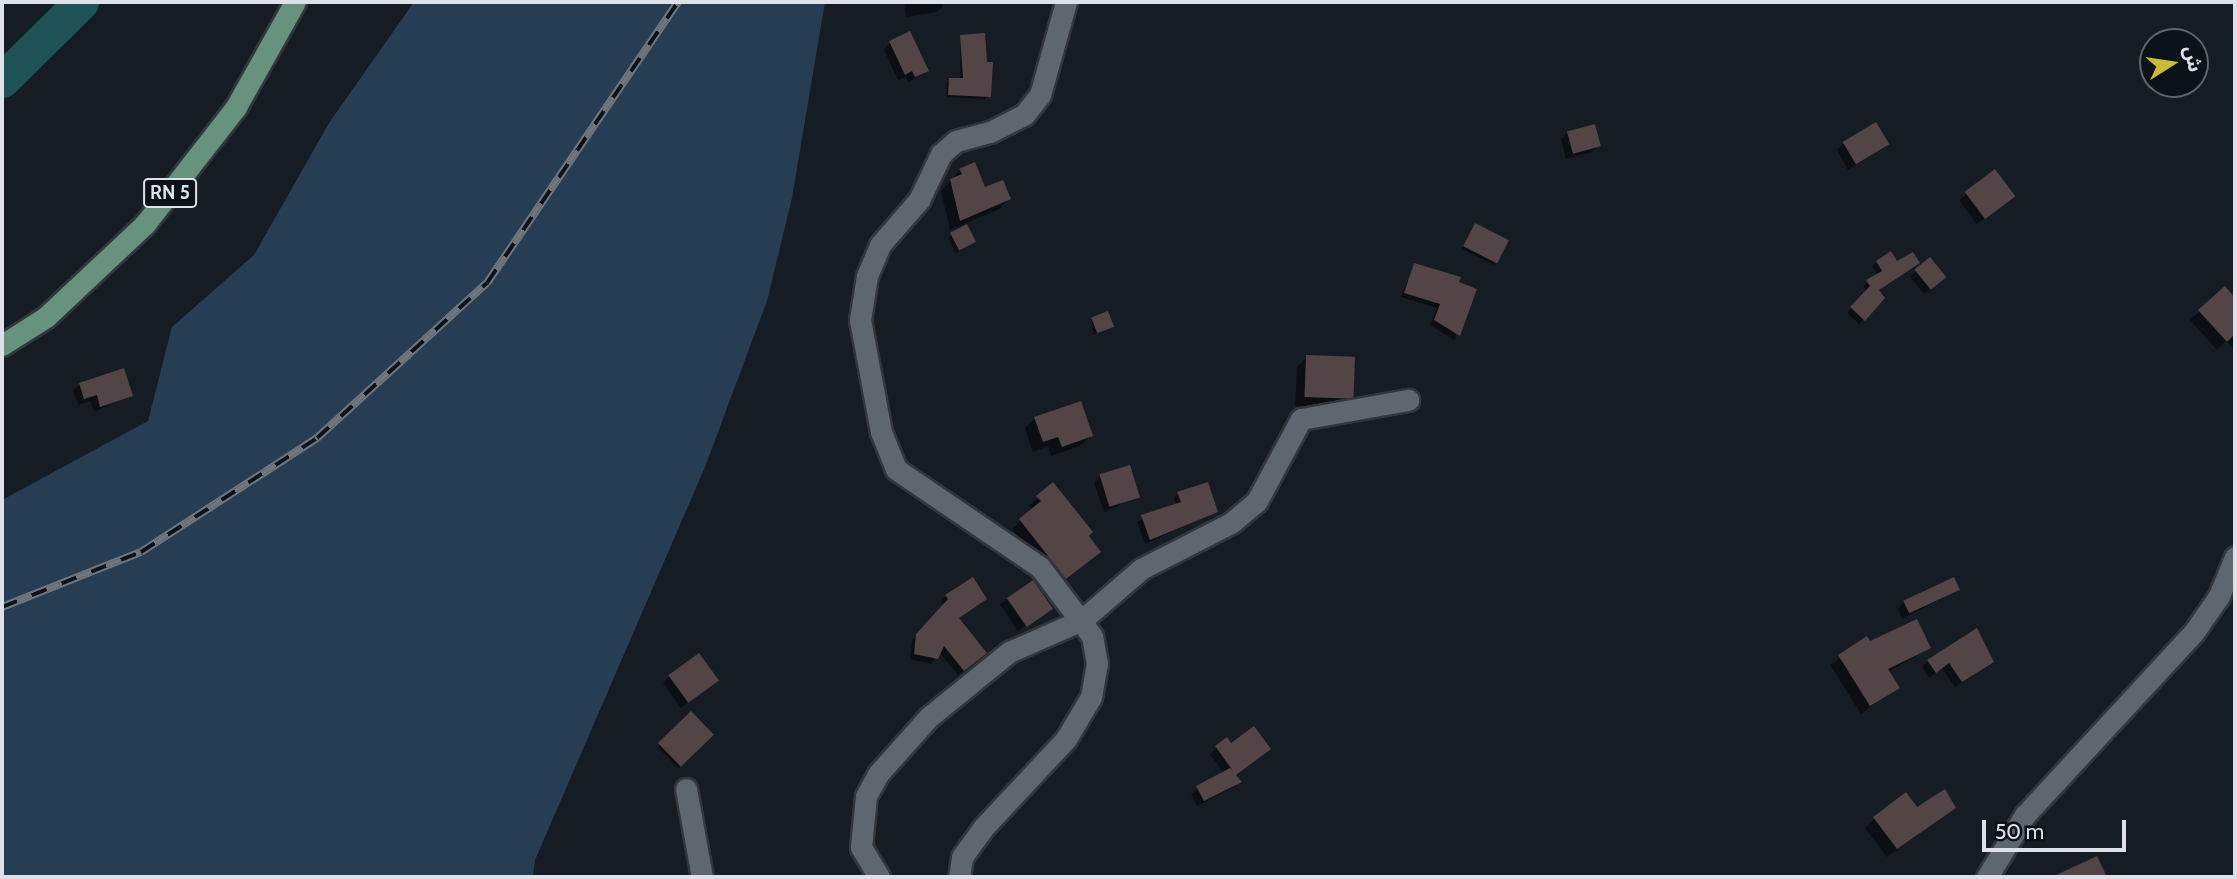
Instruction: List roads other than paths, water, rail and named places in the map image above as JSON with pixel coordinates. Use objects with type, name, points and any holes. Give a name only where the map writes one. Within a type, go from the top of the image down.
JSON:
[{"type":"main road","name":"RN 5","points":[[2,345],[46,317],[145,224],[236,107],[295,2]]},
{"type":"street","points":[[959,877],[962,857],[975,838],[1066,738],[1091,697],[1097,664],[1092,636],[1040,567],[896,468],[881,432],[860,320],[866,276],[880,244],[919,200],[941,154],[956,141],[990,132],[1025,114],[1040,96],[1066,2]]},
{"type":"street","points":[[879,877],[861,847],[866,796],[878,774],[929,717],[966,683],[1009,652],[1082,620],[1141,569],[1231,523],[1257,501],[1301,419],[1408,400]]},
{"type":"street","points":[[1987,877],[2025,815],[2194,632],[2219,596],[2235,557]]},
{"type":"street","points":[[687,789],[702,877]]},
{"type":"waterway","points":[[2,80],[81,2]]},
{"type":"railway","points":[[2,607],[141,552],[317,438],[487,283],[678,2]]}]
